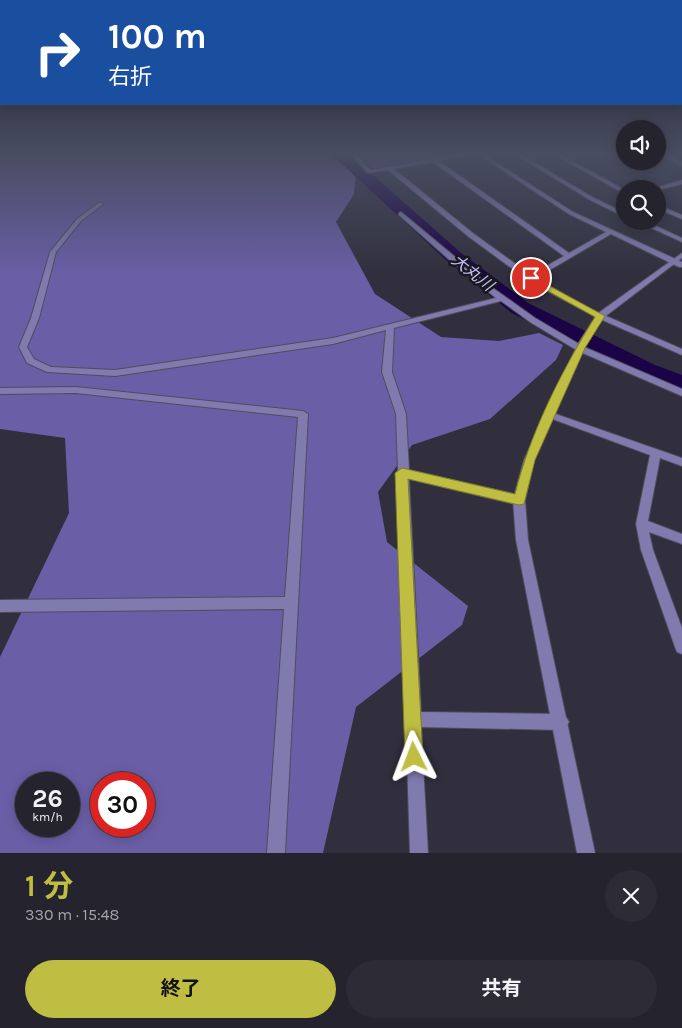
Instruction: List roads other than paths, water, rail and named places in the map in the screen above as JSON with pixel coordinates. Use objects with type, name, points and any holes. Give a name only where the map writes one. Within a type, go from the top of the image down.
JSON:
[{"type":"street","points":[[423,195],[498,256],[531,278],[600,316],[682,352]]},
{"type":"street","points":[[483,195],[569,256]]},
{"type":"street","points":[[543,195],[571,213],[682,265]]},
{"type":"street","points":[[585,195],[616,211]]},
{"type":"street","points":[[100,204],[79,220],[53,252],[35,318],[23,347],[30,361],[50,370],[115,373],[218,356],[288,348],[390,328],[501,299]]},
{"type":"street","points":[[666,210],[682,217]]},
{"type":"street","points":[[402,214],[453,260],[501,299],[583,344],[682,393]]},
{"type":"street","points":[[659,230],[682,240]]},
{"type":"street","points":[[531,278],[610,232]]},
{"type":"street","points":[[586,853],[561,722],[522,540],[519,500],[529,460],[583,344],[600,316],[682,255]]},
{"type":"street","points":[[390,328],[387,372],[401,414],[419,853]]},
{"type":"street","points":[[0,391],[76,390],[302,414],[276,853]]},
{"type":"street","points":[[550,416],[682,462]]},
{"type":"street","points":[[656,453],[642,524],[647,550],[680,639]]},
{"type":"street","points":[[402,473],[519,500]]},
{"type":"street","points":[[642,524],[682,540]]},
{"type":"street","points":[[0,606],[292,604]]},
{"type":"street","points":[[413,719],[561,722]]},
{"type":"waterway","name":"大丸川","points":[[385,195],[453,256],[520,308],[646,371],[682,385]]}]
